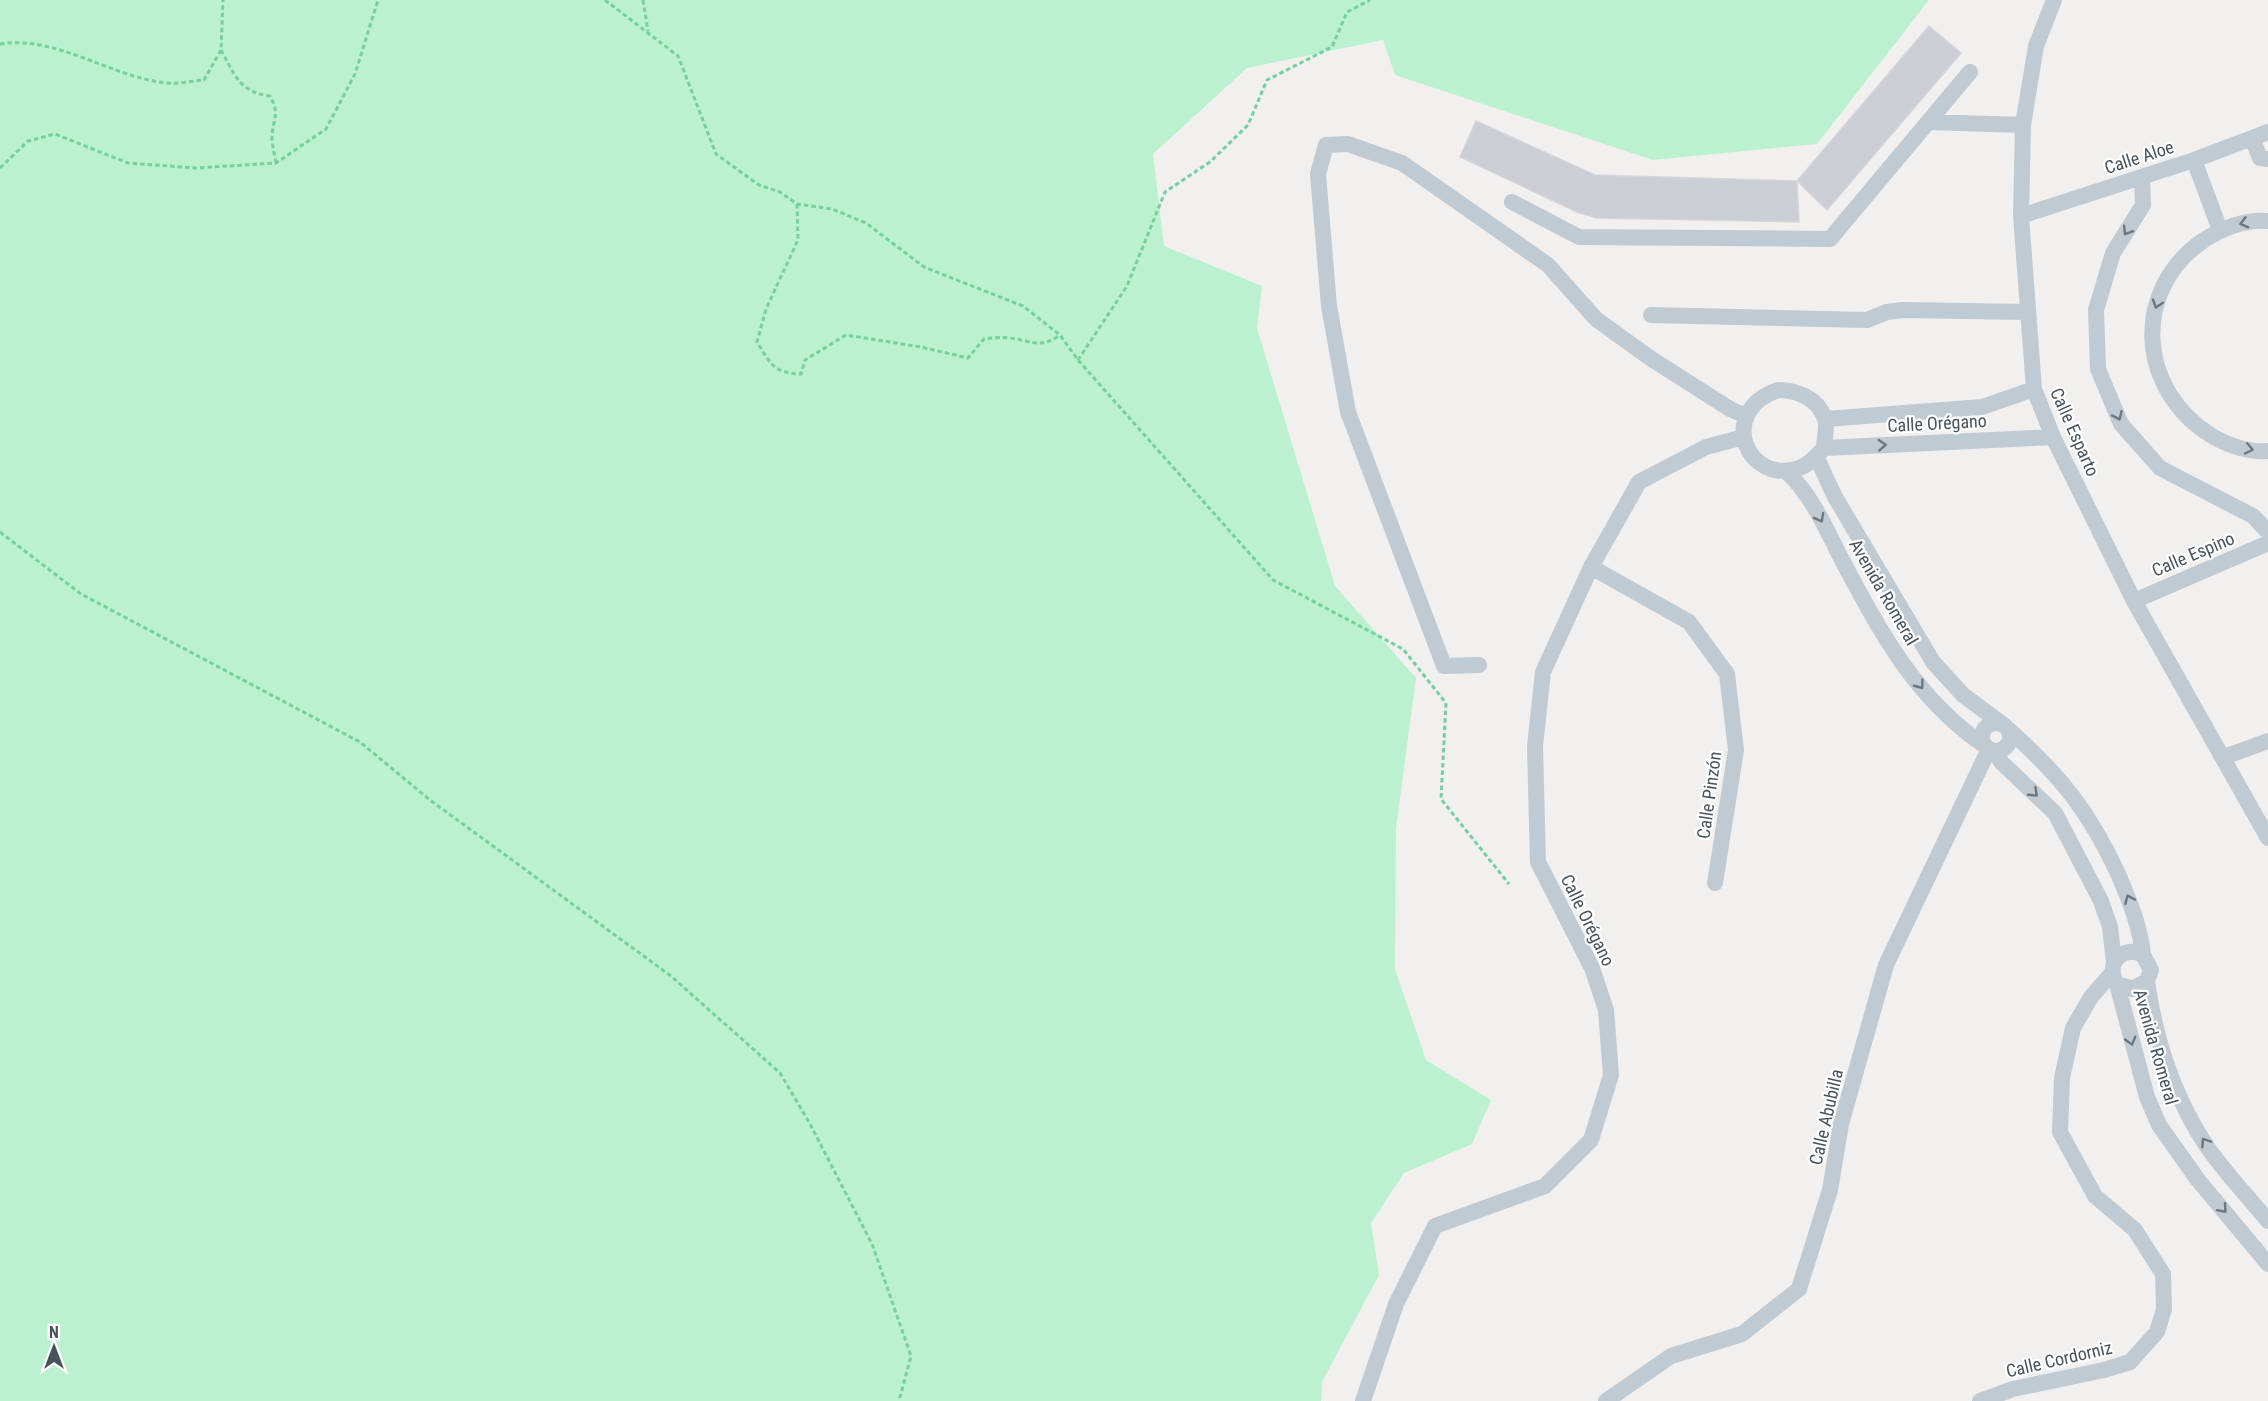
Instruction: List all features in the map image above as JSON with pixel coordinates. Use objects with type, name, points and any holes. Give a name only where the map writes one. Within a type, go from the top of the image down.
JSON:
[{"type":"street","name":"Calle Esparto","points":[[2054,0],[2036,46],[2023,125],[2021,216],[2034,389],[2053,437],[2134,601],[2268,838]]},
{"type":"street","points":[[1512,202],[1579,237],[1830,239],[1970,72]]},
{"type":"street","points":[[1928,122],[2023,125]]},
{"type":"street","name":"Calle Aloe","points":[[2021,216],[2194,160],[2268,132]]},
{"type":"street","points":[[2252,138],[2260,158],[2268,159]]},
{"type":"street","points":[[1479,665],[1444,666],[1348,412],[1329,306],[1318,174],[1326,145],[1348,144],[1402,163],[1548,266],[1596,319],[1650,358],[1730,410],[1746,416]]},
{"type":"street","points":[[2194,160],[2220,230]]},
{"type":"street","points":[[2142,177],[2143,204],[2114,253],[2096,310],[2098,369],[2121,424],[2160,468],[2253,516],[2268,532]]},
{"type":"street","points":[[2268,221],[2257,220],[2220,230],[2188,251],[2164,282],[2152,319],[2153,358],[2167,394],[2192,423],[2225,444],[2268,451]]},
{"type":"street","points":[[1651,315],[1867,320],[1887,312],[1903,310],[2028,312]]},
{"type":"street","name":"Calle Orégano","points":[[1826,419],[1982,407],[2034,389]]},
{"type":"street","points":[[1778,390],[1793,390],[1806,396],[1826,419],[1820,452],[1800,468],[1786,471],[1773,470],[1760,464],[1753,457],[1744,437],[1746,416],[1754,403],[1764,395],[1778,390]]},
{"type":"street","name":"Calle Orégano","points":[[1363,1401],[1396,1304],[1435,1226],[1545,1186],[1591,1140],[1611,1075],[1606,1010],[1592,968],[1538,862],[1534,746],[1543,672],[1591,567],[1639,482],[1706,447],[1744,437]]},
{"type":"street","name":"Calle Orégano","points":[[1820,452],[2053,437]]},
{"type":"street","name":"Avenida Romeral","points":[[1820,452],[1835,497],[1933,662],[1963,695],[2006,728],[2075,797],[2101,836],[2137,917],[2143,955]]},
{"type":"street","name":"Avenida Romeral","points":[[1786,471],[1809,498],[1882,636],[1940,711],[1990,749],[2055,813],[2101,901],[2110,927],[2114,973],[2147,1097],[2159,1125],[2183,1162],[2268,1264]]},
{"type":"street","name":"Calle Espino","points":[[2134,601],[2268,543]]},
{"type":"street","name":"Calle Pinzón","points":[[1591,567],[1689,622],[1727,674],[1736,750],[1715,883]]},
{"type":"street","points":[[1992,723],[2006,728],[2009,743],[2003,749],[1990,749],[1982,738],[1984,729],[1992,723]]},
{"type":"street","points":[[2224,757],[2268,741]]},
{"type":"street","name":"Calle Abubilla","points":[[1606,1401],[1671,1356],[1742,1334],[1799,1288],[1830,1190],[1841,1124],[1886,965],[1990,749]]},
{"type":"street","points":[[2127,952],[2143,955],[2151,970],[2147,981],[2133,989],[2114,973],[2127,952]]},
{"type":"street","name":"Calle Cordorniz","points":[[1980,1401],[2013,1389],[2104,1370],[2130,1362],[2157,1332],[2164,1309],[2163,1274],[2135,1230],[2095,1196],[2060,1132],[2062,1078],[2073,1028],[2091,997],[2114,973]]},
{"type":"street","name":"Avenida Romeral","points":[[2147,981],[2161,1047],[2185,1110],[2205,1143],[2268,1221]]},
{"type":"path","points":[[0,44],[20,41],[60,51],[122,73],[168,83],[204,80],[221,50],[223,0]]},
{"type":"path","points":[[0,168],[28,141],[55,134],[128,163],[196,168],[276,163],[326,129],[355,74],[378,0]]},
{"type":"path","points":[[605,0],[678,56],[716,154],[759,185],[780,192],[797,204],[832,209],[867,223],[924,267],[1023,306],[1060,335],[1078,360],[1273,580],[1403,649],[1446,703],[1441,800],[1509,884]]},
{"type":"path","points":[[643,0],[648,32]]},
{"type":"path","points":[[1078,360],[1127,286],[1165,192],[1210,162],[1248,124],[1267,80],[1332,47],[1347,12],[1370,0]]},
{"type":"path","points":[[221,50],[237,80],[252,94],[270,96],[276,107],[276,122],[272,137],[276,163]]},
{"type":"path","points":[[797,204],[798,240],[766,309],[757,342],[774,368],[787,374],[801,374],[805,360],[846,335],[921,347],[968,358],[984,339],[1009,338],[1032,344],[1049,343],[1060,335]]},
{"type":"path","points":[[0,532],[81,594],[360,742],[430,800],[671,976],[780,1073],[809,1122],[872,1244],[911,1356],[899,1401]]},
{"type":"green space","points":[[0,0],[1929,0],[1817,144],[1653,160],[1395,75],[1383,40],[1247,68],[1153,154],[1164,246],[1262,286],[1257,328],[1335,586],[1416,678],[1396,828],[1395,969],[1426,1060],[1491,1100],[1472,1144],[1404,1173],[1371,1223],[1379,1275],[1322,1382],[1321,1401],[0,1401]]},
{"type":"building","points":[[1929,26],[1961,53],[1827,210],[1797,181]]},
{"type":"building","points":[[1476,121],[1595,175],[1797,181],[1799,222],[1597,218],[1577,212],[1460,157]]}]
